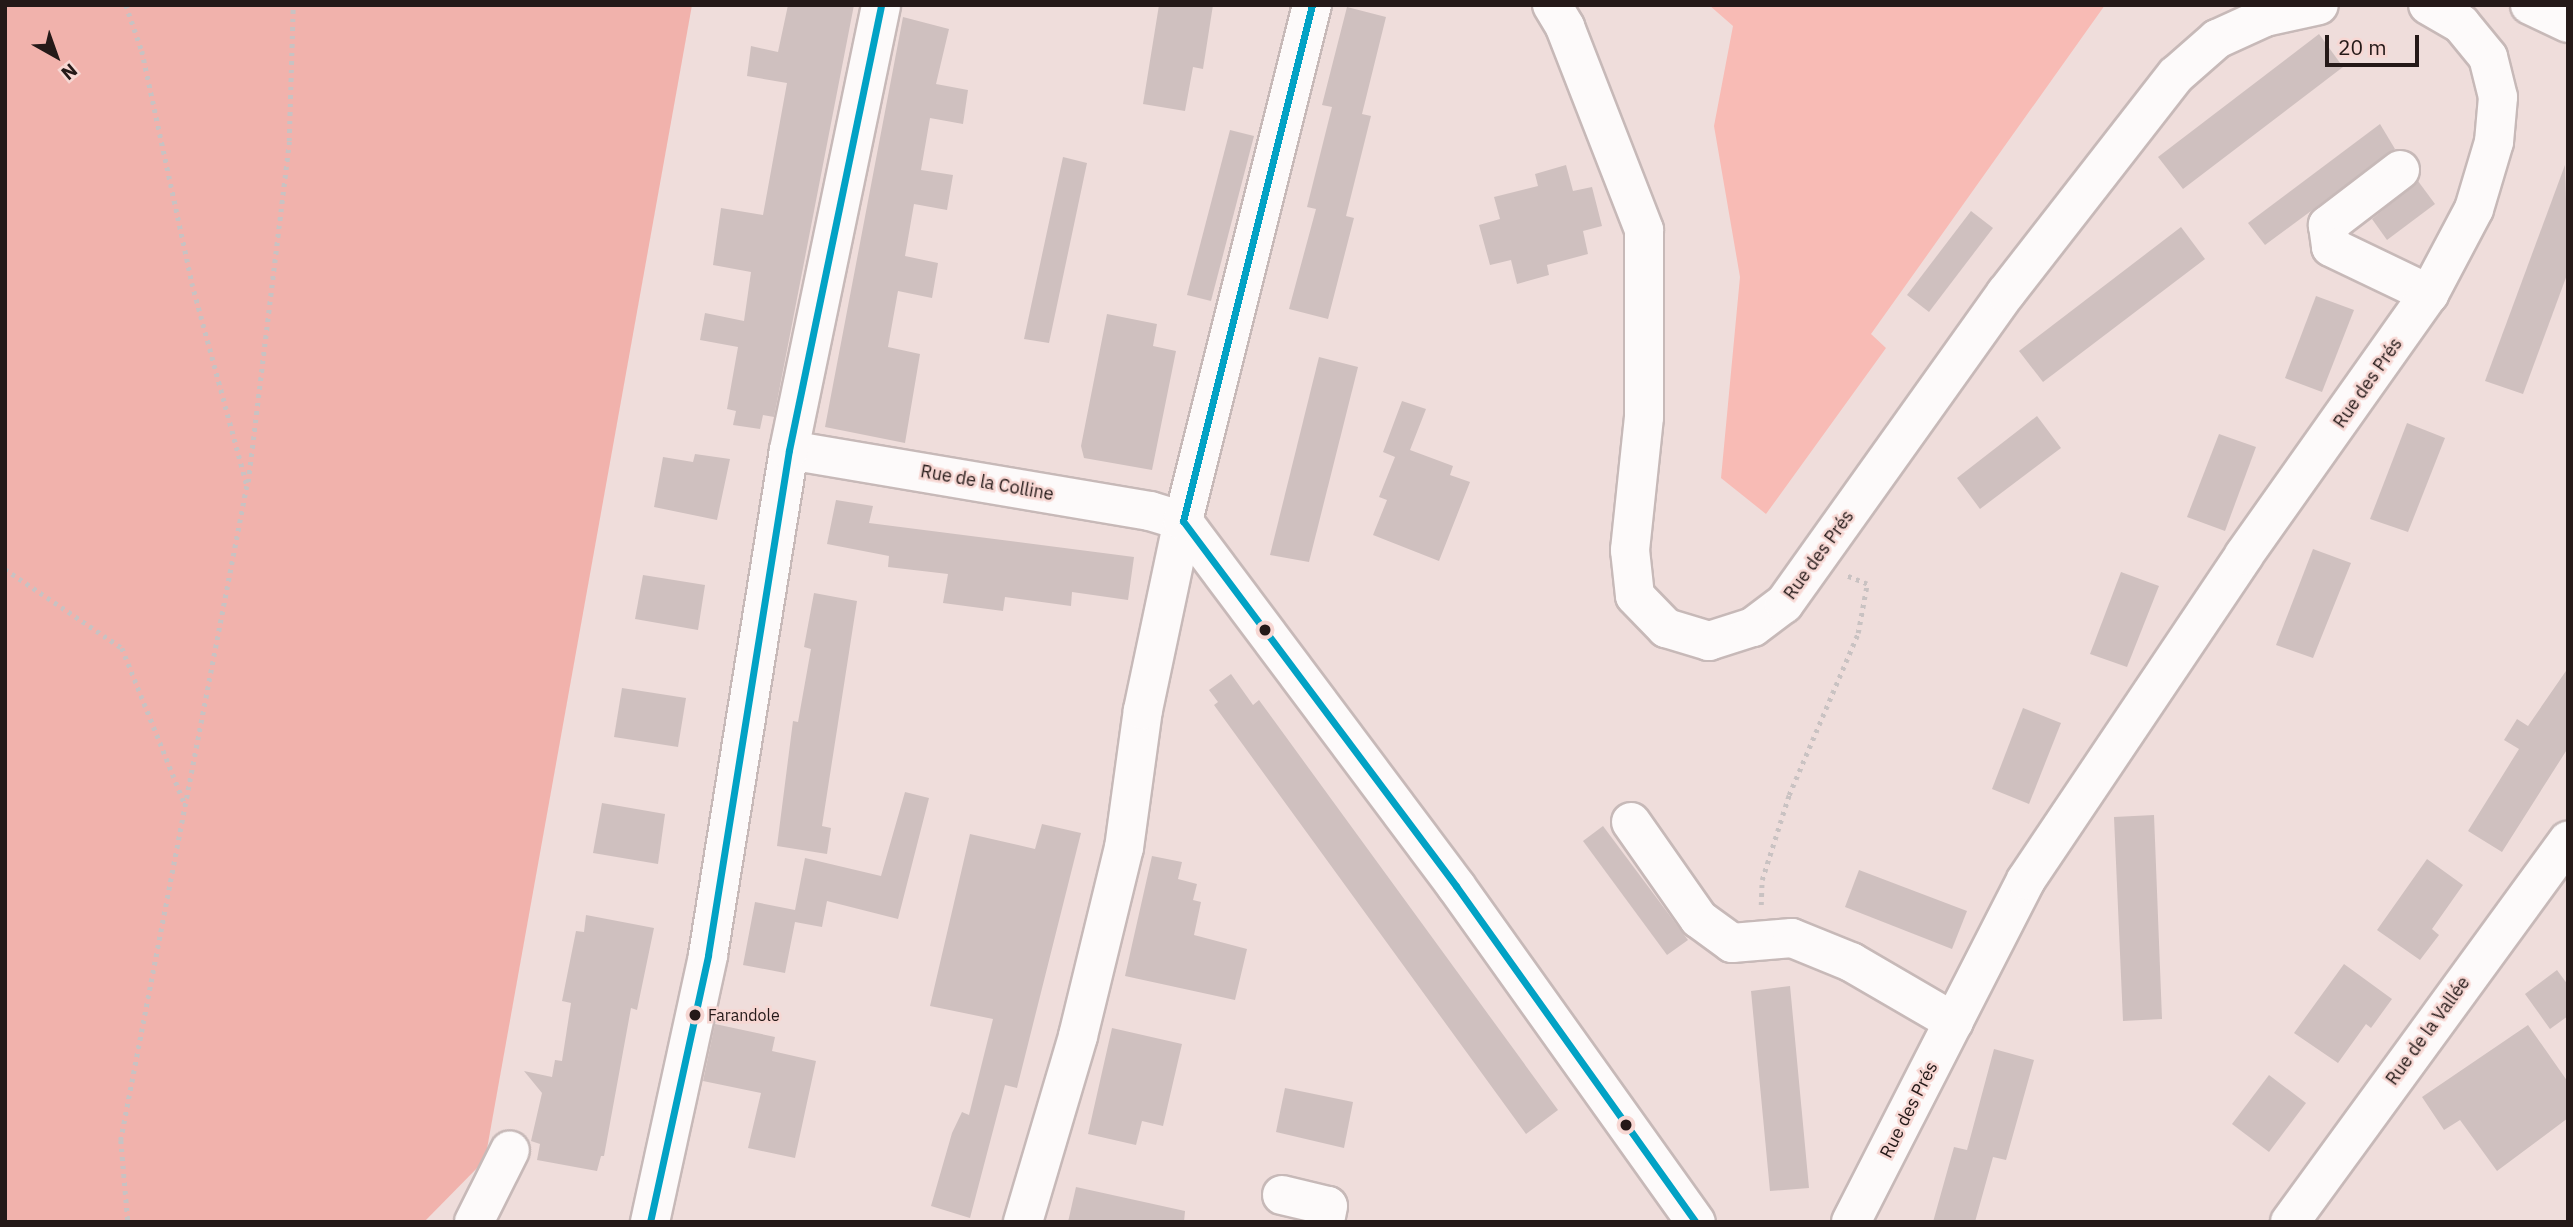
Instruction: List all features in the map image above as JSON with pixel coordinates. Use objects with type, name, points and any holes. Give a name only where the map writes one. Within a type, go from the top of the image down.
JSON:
[{"type":"street","points":[[650,1222],[708,955],[789,450],[881,5]]},
{"type":"street","points":[[1023,1222],[1078,1036],[1124,848],[1143,710],[1183,521],[1311,5]]},
{"type":"street","name":"Rue des Prés","points":[[1552,5],[1644,230],[1644,417],[1630,551],[1635,596],[1666,628],[1710,641],[1753,627],[1784,604],[2006,293],[2176,75],[2217,39],[2265,17],[2319,5]]},
{"type":"street","name":"Rue des Prés","points":[[1851,1222],[2025,880],[2244,555],[2429,294],[2474,209],[2494,142],[2498,97],[2488,57],[2461,24],[2428,5]]},
{"type":"street","points":[[2530,5],[2568,23]]},
{"type":"street","points":[[2400,170],[2328,225],[2331,247],[2429,294]]},
{"type":"street","name":"Rue de la Colline","points":[[789,450],[1150,511],[1183,521]]},
{"type":"street","points":[[1183,521],[1456,886],[1696,1222]]},
{"type":"street","points":[[1630,822],[1699,919],[1732,943],[1792,938],[1851,962],[1954,1022]]},
{"type":"street","name":"Rue de la Vallée","points":[[2290,1222],[2568,841]]},
{"type":"street","points":[[474,1222],[510,1150]]},
{"type":"street","points":[[1282,1195],[1328,1206],[1325,1222]]},
{"type":"path","points":[[126,5],[142,51],[192,283],[247,486]]},
{"type":"path","points":[[128,1222],[121,1140],[247,486],[289,141],[293,5]]},
{"type":"path","points":[[1760,941],[1762,880],[1789,795],[1858,633],[1867,584],[1814,564]]},
{"type":"path","points":[[5,569],[122,648],[184,803]]},
{"type":"shaded area","points":[[5,5],[692,5],[485,1160],[424,1222],[5,1222]]},
{"type":"shaded area","points":[[1709,5],[2105,5],[1871,334],[1886,348],[1766,514],[1721,478],[1740,277],[1714,126],[1733,26]]},
{"type":"building","points":[[788,5],[854,5],[774,417],[763,415],[760,429],[733,425],[736,411],[727,409],[738,347],[700,340],[705,313],[744,321],[751,272],[713,265],[721,208],[763,215],[787,83],[747,76],[751,46],[778,52]]},
{"type":"building","points":[[1159,5],[1213,5],[1203,69],[1193,67],[1185,111],[1143,104]]},
{"type":"building","points":[[1347,7],[1386,17],[1362,114],[1371,116],[1346,216],[1354,218],[1328,319],[1289,309],[1316,209],[1307,207],[1332,107],[1322,105]]},
{"type":"building","points":[[903,17],[949,29],[936,84],[968,90],[963,124],[930,118],[921,170],[953,175],[947,210],[914,204],[905,256],[938,263],[932,298],[898,291],[888,347],[920,354],[905,443],[825,427]]},
{"type":"building","points":[[2319,34],[2343,67],[2183,189],[2158,157]]},
{"type":"building","points":[[2380,124],[2395,149],[2265,245],[2248,223]]},
{"type":"building","points":[[1230,130],[1254,136],[1211,301],[1187,295]]},
{"type":"building","points":[[1063,157],[1087,163],[1049,343],[1024,339]]},
{"type":"building","points":[[1566,165],[1573,191],[1592,187],[1602,226],[1583,231],[1588,254],[1547,265],[1549,275],[1517,284],[1511,260],[1490,265],[1479,225],[1500,219],[1494,197],[1538,186],[1535,174]]},
{"type":"building","points":[[2565,165],[2568,272],[2523,394],[2485,381]]},
{"type":"building","points":[[2418,181],[2435,204],[2387,240],[2372,219]]},
{"type":"building","points":[[1971,211],[1993,228],[1929,312],[1907,295]]},
{"type":"building","points":[[2181,227],[2205,259],[2043,382],[2019,351]]},
{"type":"building","points":[[2316,296],[2354,310],[2322,392],[2285,378]]},
{"type":"building","points":[[1107,314],[1157,324],[1153,346],[1176,351],[1152,470],[1084,458],[1081,446]]},
{"type":"building","points":[[1319,357],[1358,367],[1309,562],[1270,555]]},
{"type":"building","points":[[1402,401],[1426,409],[1410,450],[1453,466],[1450,475],[1470,482],[1439,561],[1373,535],[1387,500],[1379,497],[1395,457],[1383,452]]},
{"type":"building","points":[[2037,416],[2061,448],[1980,509],[1957,478]]},
{"type":"building","points":[[2407,423],[2445,438],[2408,532],[2370,519]]},
{"type":"building","points":[[2219,434],[2256,447],[2225,531],[2187,517]]},
{"type":"building","points":[[695,454],[730,459],[717,520],[654,507],[663,457],[693,462]]},
{"type":"building","points":[[836,500],[873,506],[869,523],[1134,557],[1128,600],[1072,592],[1071,606],[1005,597],[1003,611],[943,603],[948,574],[888,567],[889,556],[827,544]]},
{"type":"building","points":[[2313,549],[2351,563],[2313,658],[2276,645]]},
{"type":"building","points":[[2121,572],[2159,586],[2127,667],[2090,654]]},
{"type":"building","points":[[643,575],[705,585],[698,630],[635,619]]},
{"type":"building","points":[[814,593],[857,601],[822,826],[831,828],[827,854],[777,846],[793,721],[798,722],[811,649],[804,647]]},
{"type":"building","points":[[2568,668],[2568,748],[2502,852],[2468,831],[2519,749],[2504,740],[2517,719],[2528,726]]},
{"type":"building","points":[[1231,674],[1253,705],[1259,700],[1558,1110],[1526,1134],[1214,705],[1218,702],[1209,690]]},
{"type":"building","points":[[622,688],[686,698],[678,747],[614,737]]},
{"type":"building","points":[[2023,708],[2061,723],[2029,804],[1992,789]]},
{"type":"building","points":[[905,792],[929,798],[898,919],[827,901],[822,927],[795,922],[785,973],[743,965],[755,902],[795,910],[805,858],[881,876]]},
{"type":"building","points":[[602,803],[665,814],[658,864],[593,853]]},
{"type":"building","points":[[2154,815],[2162,1019],[2123,1021],[2114,817]]},
{"type":"building","points":[[1042,824],[1081,833],[1017,1088],[1005,1085],[970,1218],[931,1206],[952,1133],[962,1112],[969,1115],[993,1019],[930,1006],[970,834],[1035,849]]},
{"type":"building","points":[[1603,826],[1688,940],[1667,955],[1583,841]]},
{"type":"building","points":[[1152,856],[1182,862],[1178,879],[1197,884],[1193,900],[1201,902],[1194,935],[1247,949],[1235,1000],[1125,976]]},
{"type":"building","points":[[2427,859],[2463,885],[2432,929],[2439,935],[2420,960],[2377,930]]},
{"type":"building","points":[[1859,870],[1967,911],[1952,949],[1845,907]]},
{"type":"building","points":[[586,915],[654,928],[637,1010],[631,1008],[604,1156],[601,1156],[597,1171],[537,1160],[540,1144],[531,1141],[542,1093],[524,1071],[552,1077],[555,1060],[562,1061],[571,1003],[562,1001],[576,931],[584,932]]},
{"type":"building","points":[[2344,964],[2392,999],[2371,1028],[2366,1024],[2338,1063],[2294,1033]]},
{"type":"building","points":[[2557,970],[2568,985],[2568,1016],[2550,1029],[2525,994]]},
{"type":"building","points":[[1790,986],[1809,1188],[1770,1191],[1751,991]]},
{"type":"building","points":[[715,1024],[775,1037],[772,1051],[816,1061],[795,1158],[748,1148],[761,1093],[703,1081]]},
{"type":"building","points":[[2528,1025],[2568,1082],[2568,1118],[2497,1171],[2460,1120],[2444,1130],[2422,1097]]},
{"type":"building","points":[[1112,1028],[1182,1044],[1163,1126],[1142,1121],[1136,1145],[1088,1134]]},
{"type":"building","points":[[1994,1049],[2034,1060],[2006,1160],[1993,1157],[1975,1222],[1933,1222],[1954,1147],[1967,1150]]},
{"type":"building","points":[[2269,1075],[2306,1103],[2269,1152],[2232,1124]]},
{"type":"building","points":[[1285,1088],[1353,1102],[1344,1148],[1276,1132]]},
{"type":"building","points":[[1076,1187],[1185,1211],[1184,1222],[1068,1222]]},
{"type":"transit line","points":[[650,1222],[708,955],[789,450],[881,5]]},
{"type":"transit line","points":[[1312,5],[1183,521],[1456,886],[1696,1222]]},
{"type":"place","name":"Farandole","points":[[695,1015]]}]
